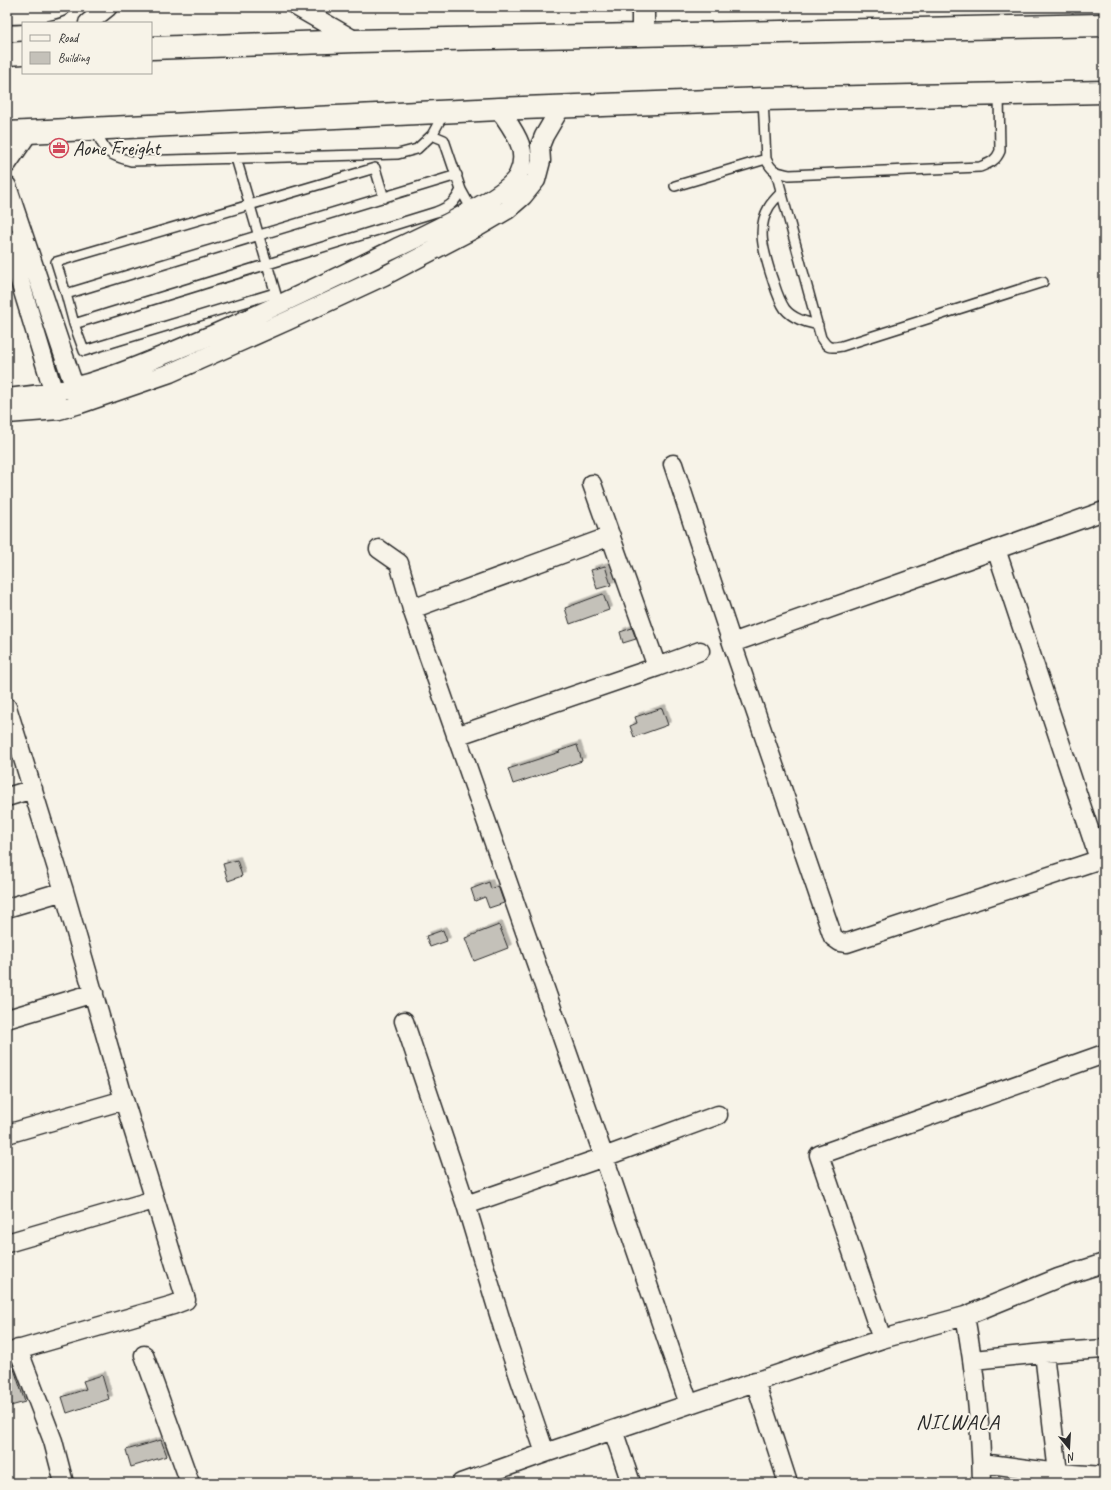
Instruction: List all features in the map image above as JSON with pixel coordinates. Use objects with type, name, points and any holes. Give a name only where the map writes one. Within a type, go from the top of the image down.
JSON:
[{"type":"main road","points":[[643,36],[644,7]]},
{"type":"main road","points":[[152,48],[356,41],[1104,25]]},
{"type":"main road","points":[[7,54],[22,53]]},
{"type":"main road","points":[[7,133],[561,106],[1104,92]]},
{"type":"street","points":[[7,15],[24,15],[53,10],[61,7]]},
{"type":"street","points":[[89,22],[108,7]]},
{"type":"street","points":[[297,7],[356,41]]},
{"type":"street","points":[[7,398],[54,391],[77,396],[170,373],[288,321],[384,276],[478,227],[507,210],[523,196],[536,180],[541,161],[540,146],[561,106]]},
{"type":"street","points":[[7,414],[59,410],[77,396],[116,374],[170,353],[277,299],[472,210],[507,188],[518,176],[522,165],[523,153],[521,144],[499,109]]},
{"type":"street","points":[[7,164],[29,132]]},
{"type":"street","points":[[7,186],[12,236],[59,410]]},
{"type":"street","points":[[12,236],[77,396]]},
{"type":"street","points":[[673,464],[732,643],[834,937],[840,942],[847,943],[1102,859],[996,550]]},
{"type":"street","points":[[592,484],[658,667]]},
{"type":"street","points":[[732,643],[1104,511]]},
{"type":"street","points":[[412,609],[611,536]]},
{"type":"street","points":[[379,549],[399,564],[412,609],[689,1404]]},
{"type":"street","points":[[456,736],[658,667],[700,651]]},
{"type":"street","points":[[7,707],[64,891],[154,1200],[186,1300],[13,1351],[53,1441],[64,1483]]},
{"type":"street","points":[[7,797],[33,789]]},
{"type":"street","points":[[7,908],[64,891]]},
{"type":"street","points":[[7,1019],[94,993]]},
{"type":"street","points":[[404,1021],[466,1204],[507,1341],[544,1452]]},
{"type":"street","points":[[882,1339],[818,1155],[1104,1054]]},
{"type":"street","points":[[7,1134],[124,1100]]},
{"type":"street","points":[[466,1204],[604,1157],[718,1115]]},
{"type":"street","points":[[7,1243],[154,1200]]},
{"type":"street","points":[[471,1481],[544,1452],[755,1381],[882,1339],[966,1316],[1058,1278],[1104,1263]]},
{"type":"street","points":[[966,1316],[973,1360],[982,1463],[982,1483]]},
{"type":"street","points":[[973,1360],[1104,1349]]},
{"type":"street","points":[[1044,1353],[1058,1478]]},
{"type":"street","points":[[144,1355],[190,1483]]},
{"type":"street","points":[[755,1381],[788,1483]]},
{"type":"street","points":[[613,1430],[631,1483]]},
{"type":"street","points":[[982,1463],[1058,1478],[1104,1476]]},
{"type":"lane","points":[[763,100],[766,159],[770,167],[776,172],[790,175],[980,167],[992,163],[997,158],[1000,151],[999,95]]},
{"type":"lane","points":[[94,129],[105,151],[114,157],[131,161],[398,154],[417,149],[432,134],[444,112]]},
{"type":"lane","points":[[432,134],[444,140],[462,190],[472,210]]},
{"type":"lane","points":[[376,155],[375,168],[384,198]]},
{"type":"lane","points":[[236,158],[250,205],[266,264],[277,299],[84,351],[74,324],[56,262],[250,205],[375,168]]},
{"type":"lane","points":[[675,186],[766,159]]},
{"type":"lane","points":[[776,172],[821,338],[825,345],[831,348],[842,346],[1043,282]]},
{"type":"lane","points":[[66,294],[457,175]]},
{"type":"lane","points":[[74,324],[436,212],[450,207],[456,201],[462,190]]},
{"type":"lane","points":[[781,193],[769,206],[766,214],[762,229],[762,245],[778,297],[786,310],[797,318],[818,325]]},
{"type":"building","points":[[605,566],[611,585],[597,589],[591,570]]},
{"type":"building","points":[[603,594],[609,610],[570,624],[565,608]]},
{"type":"building","points":[[632,628],[636,639],[623,643],[620,632]]},
{"type":"building","points":[[662,708],[668,725],[634,737],[630,726],[637,723],[635,717]]},
{"type":"building","points":[[577,745],[582,761],[513,784],[508,769]]},
{"type":"building","points":[[237,860],[242,876],[228,881],[223,864]]},
{"type":"building","points":[[489,882],[491,889],[498,886],[504,903],[489,908],[485,897],[475,901],[471,889]]},
{"type":"building","points":[[499,925],[508,948],[474,961],[465,938]]},
{"type":"building","points":[[443,930],[447,941],[430,947],[426,936]]},
{"type":"building","points":[[7,1363],[12,1363],[25,1402],[7,1407]]},
{"type":"building","points":[[102,1375],[109,1399],[67,1413],[62,1397],[86,1389],[83,1381]]},
{"type":"building","points":[[161,1440],[167,1456],[131,1467],[126,1450]]},
{"type":"place","name":"Aone Freight","points":[[59,148]]},
{"type":"district","name":"NILWALA","points":[[958,1421]]}]
